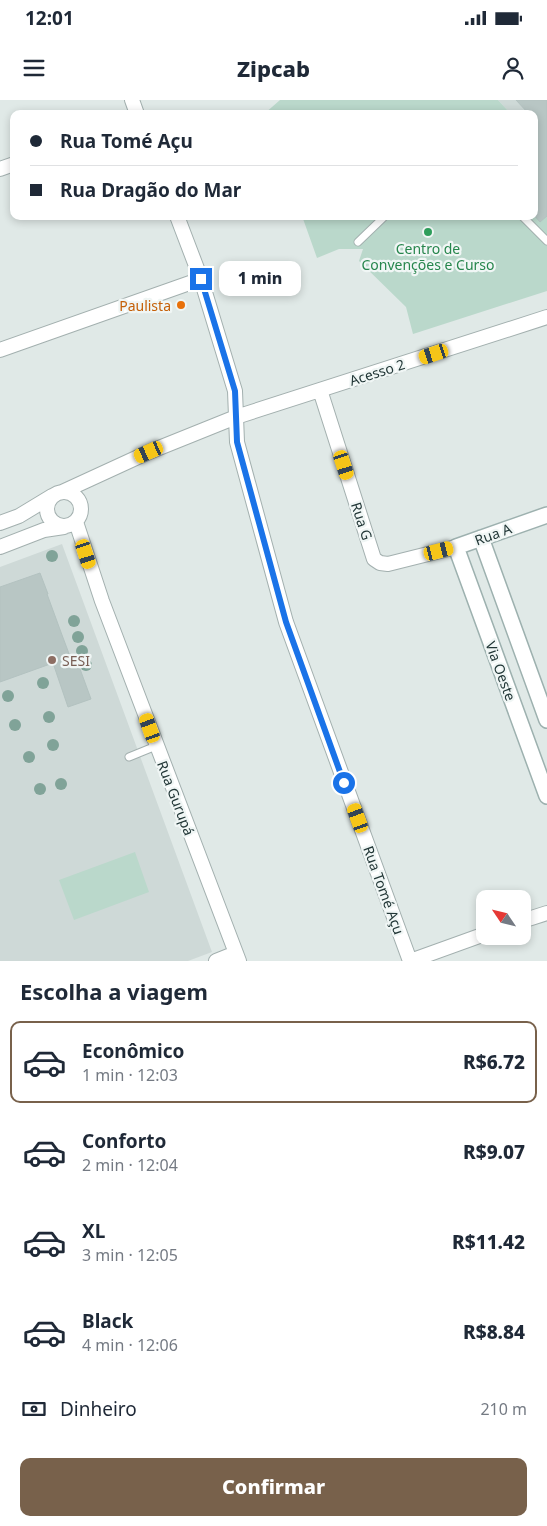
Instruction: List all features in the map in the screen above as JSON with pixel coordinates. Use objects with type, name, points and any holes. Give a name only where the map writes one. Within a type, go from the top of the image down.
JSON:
[{"type":"street","name":"Rua Tomé Açu","points":[[179,220],[201,279],[235,391],[237,442],[286,622],[410,961]]},
{"type":"street","points":[[0,350],[201,279]]},
{"type":"street","name":"Acesso 2","points":[[0,523],[19,516],[57,494],[149,452],[236,417],[547,317]]},
{"type":"street","name":"Rua G","points":[[320,390],[374,559],[380,563]]},
{"type":"street","points":[[0,547],[44,530],[71,524],[81,512],[80,502],[72,494],[57,494],[47,505],[47,515],[57,526],[71,524]]},
{"type":"street","name":"Rua A","points":[[380,563],[388,564],[456,547],[547,515]]},
{"type":"street","name":"Rua Gurupá","points":[[71,524],[237,957]]},
{"type":"street","name":"Via Oeste","points":[[481,538],[547,720]]},
{"type":"street","name":"Via Oeste","points":[[456,547],[547,796]]},
{"type":"street","points":[[531,918],[547,913]]},
{"type":"street","points":[[410,961],[476,937]]},
{"type":"street","points":[[216,961],[237,957]]},
{"type":"lane","points":[[358,242],[381,220]]},
{"type":"lane","points":[[526,220],[547,242]]},
{"type":"lane","points":[[129,757],[156,746]]},
{"type":"shaded area","points":[[498,100],[547,100],[547,153],[538,143],[538,110],[507,110]]},
{"type":"shaded area","name":"SESI","points":[[62,544],[212,952],[188,961],[0,961],[0,567]]},
{"type":"green space","points":[[280,100],[498,100],[507,110],[269,110]]},
{"type":"green space","name":"Centro de Convenções e Curso","points":[[538,143],[547,153],[547,291],[413,334],[406,307],[359,261],[363,249],[339,249],[317,258],[303,220],[538,220]]},
{"type":"green space","points":[[135,852],[149,892],[74,920],[59,880]]},
{"type":"building","points":[[516,100],[547,100],[547,216],[540,222],[538,220],[538,110],[525,110]]},
{"type":"building","points":[[40,573],[71,659],[76,658],[91,699],[68,707],[53,663],[0,682],[0,587]]},
{"type":"place","name":"Centro de Convenções e Curso","points":[[428,232]]},
{"type":"place","name":"Paulista","points":[[181,305]]},
{"type":"place","name":"SESI","points":[[52,660]]},
{"type":"route","points":[[201,279],[235,391],[237,442],[286,622],[344,783]]}]
